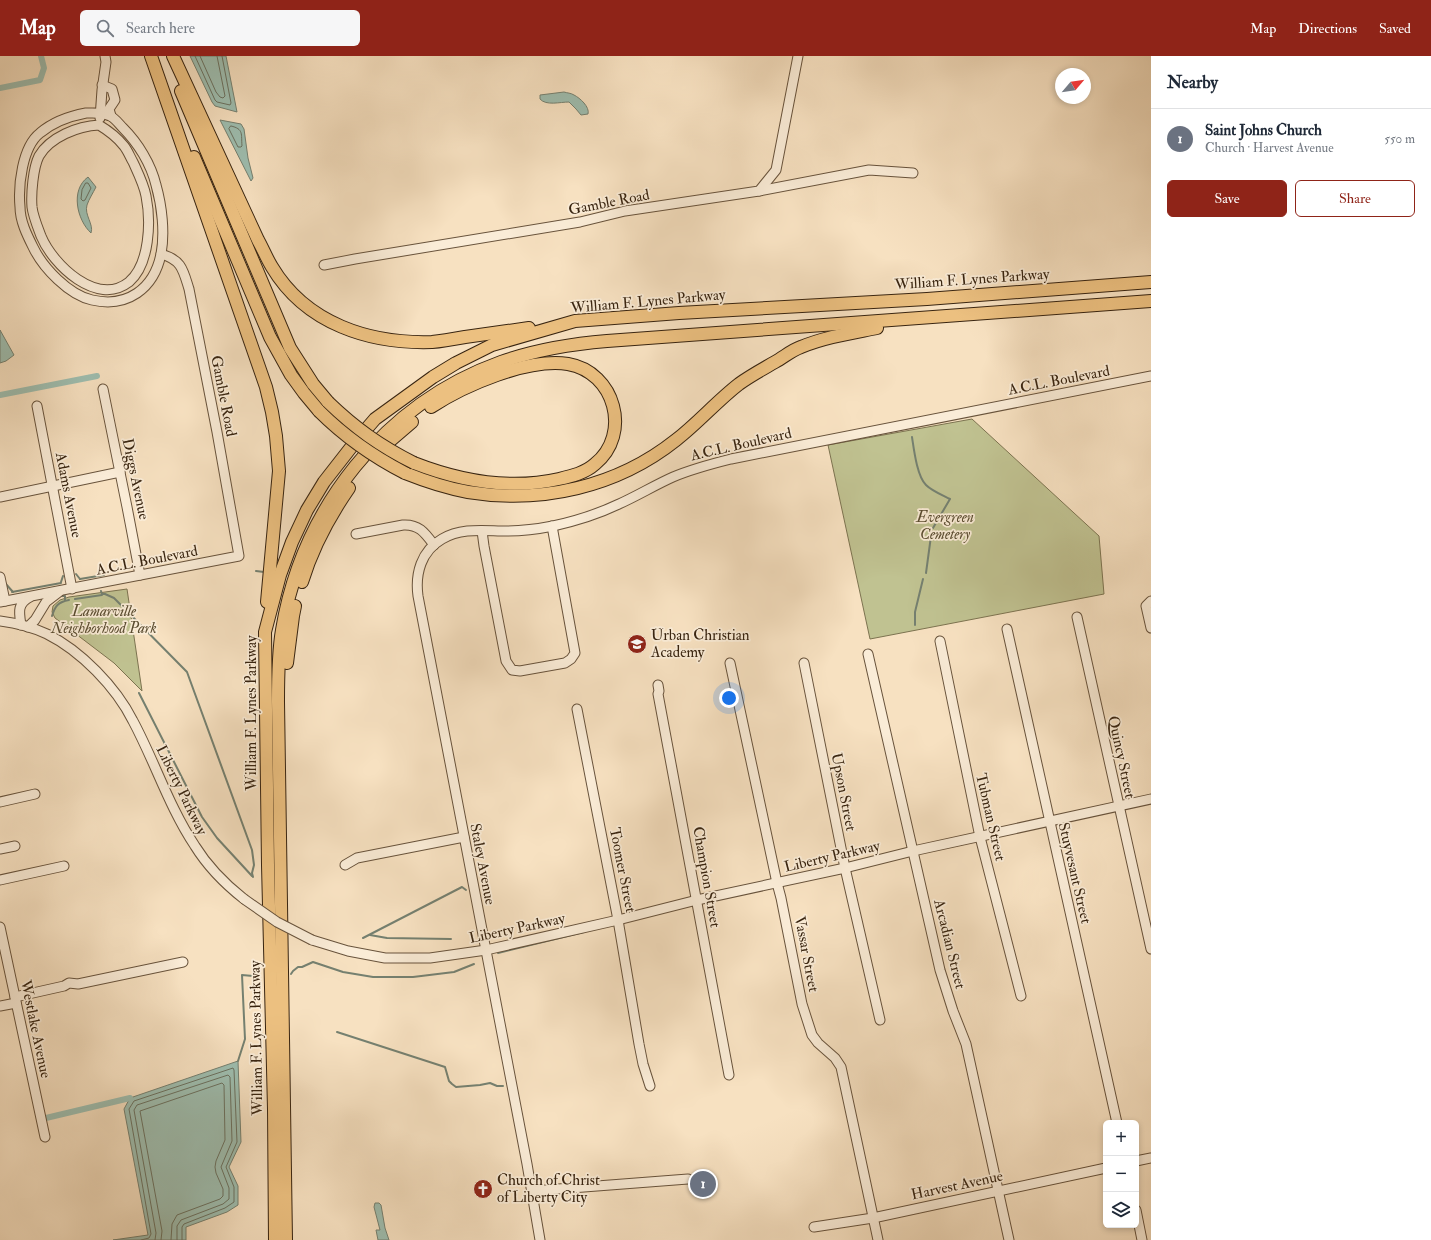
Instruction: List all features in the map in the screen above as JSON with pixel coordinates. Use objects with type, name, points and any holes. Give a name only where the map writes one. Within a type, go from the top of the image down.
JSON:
[{"type":"highway","points":[[151,56],[270,337],[291,375],[319,411],[349,439],[384,463],[404,473],[466,492],[508,496],[552,494],[595,484],[633,466],[664,448],[687,430],[739,384],[800,347],[847,334],[930,318]]},
{"type":"highway","points":[[151,56],[263,380],[272,412],[279,471],[270,566],[266,632]]},
{"type":"highway","points":[[166,56],[284,335],[313,384],[328,402],[364,434],[394,453],[414,463],[462,478],[502,483],[550,481],[579,474],[596,464],[602,457],[612,441],[615,432],[616,422],[613,402],[603,385],[596,377],[577,367],[567,364],[546,364],[511,370],[463,390],[427,410],[390,440],[364,467],[351,484],[330,518],[305,571],[298,595],[293,616],[288,653],[280,790]]},
{"type":"highway","points":[[173,56],[272,268],[306,306],[329,322],[369,336],[397,341],[433,342],[575,321]]},
{"type":"highway","name":"William F. Lynes Parkway","points":[[274,1240],[274,1109],[268,865],[266,632],[280,575],[292,542],[307,510],[324,482],[341,463],[356,441],[375,419],[433,377],[456,363],[492,345],[575,321],[679,313],[928,299],[1151,282]]},
{"type":"highway","name":"William F. Lynes Parkway","points":[[286,1240],[278,702],[282,631],[286,610],[299,564],[311,536],[330,501],[355,466],[382,435],[417,408],[452,384],[482,370],[518,357],[555,348],[599,341],[1151,301]]},
{"type":"street","points":[[99,125],[102,84],[106,62],[105,56]]},
{"type":"street","points":[[759,191],[776,170],[798,56]]},
{"type":"street","points":[[102,84],[112,88],[114,94],[115,100],[109,109],[111,116]]},
{"type":"street","points":[[86,112],[101,113],[111,116],[131,136],[149,164],[156,184],[161,218],[162,238],[161,254],[155,272],[148,282],[136,295],[118,302],[103,303],[88,299],[69,288],[50,272],[37,254],[26,232],[20,208],[21,180],[25,154],[39,134],[71,116],[86,112]]},
{"type":"street","points":[[99,125],[113,134],[125,147],[144,188],[148,211],[148,237],[138,273],[126,284],[117,288],[103,290],[93,288],[74,276],[62,266],[42,237],[32,208],[34,176],[39,156],[51,143],[66,133],[86,126],[99,125]]},
{"type":"street","name":"Gamble Road","points":[[324,265],[580,222],[625,211],[759,191],[869,170],[913,173]]},
{"type":"street","points":[[144,188],[156,184]]},
{"type":"street","name":"Gamble Road","points":[[161,254],[172,257],[183,268],[189,289],[217,432],[239,556]]},
{"type":"street","points":[[138,273],[148,282]]},
{"type":"street","name":"A.C.L. Boulevard","points":[[434,545],[456,532],[468,530],[520,531],[552,526],[590,516],[620,504],[682,473],[731,459],[1151,376]]},
{"type":"street","name":"Diggs Avenue","points":[[103,389],[128,507],[140,575]]},
{"type":"street","name":"Adams Avenue","points":[[38,406],[72,589]]},
{"type":"street","points":[[0,497],[120,472]]},
{"type":"street","points":[[356,534],[410,525],[416,526],[422,530],[434,545]]},
{"type":"street","points":[[482,531],[506,661],[512,670],[520,671],[568,662],[575,653],[552,526]]},
{"type":"street","name":"Staley Avenue","points":[[434,545],[426,554],[420,565],[417,588],[532,1190],[540,1240]]},
{"type":"street","name":"A.C.L. Boulevard","points":[[2,601],[72,589],[239,556]]},
{"type":"street","points":[[0,577],[2,601]]},
{"type":"street","name":"A.C.L. Boulevard","points":[[25,626],[35,620],[49,599],[61,591]]},
{"type":"street","points":[[0,621],[25,626],[20,606],[24,600],[31,596]]},
{"type":"street","points":[[1151,601],[1146,606],[1151,628]]},
{"type":"street","points":[[42,609],[42,622],[55,638]]},
{"type":"street","name":"Quincy Street","points":[[1077,617],[1151,949]]},
{"type":"street","name":"Liberty Parkway","points":[[25,626],[55,638],[79,656],[99,674],[116,694],[133,720],[175,813],[195,847],[220,878],[244,899],[277,922],[312,940],[348,951],[385,958],[430,958],[486,950],[618,920],[696,900],[1151,799]]},
{"type":"street","name":"Stuyvesant Street","points":[[1007,629],[1116,1120]]},
{"type":"street","name":"Tubman Street","points":[[940,642],[980,837],[1021,996]]},
{"type":"street","name":"Arcadian Street","points":[[868,654],[942,977],[966,1044],[1009,1240]]},
{"type":"street","name":"Vassar Street","points":[[730,663],[781,898],[802,1004],[812,1035],[818,1043],[836,1058],[841,1067],[878,1240]]},
{"type":"street","name":"Upson Street","points":[[804,663],[845,868],[880,1020]]},
{"type":"street","name":"Champion Street","points":[[658,685],[658,694],[729,1075]]},
{"type":"street","name":"Toomer Street","points":[[577,709],[618,920],[643,1064],[650,1086]]},
{"type":"street","points":[[0,802],[35,794]]},
{"type":"street","points":[[345,865],[357,858],[464,837]]},
{"type":"street","points":[[0,849],[15,846]]},
{"type":"street","points":[[0,880],[64,866]]},
{"type":"street","name":"Westlake Avenue","points":[[0,927],[45,1137]]},
{"type":"street","points":[[0,1006],[64,986],[69,983],[78,984],[183,962]]},
{"type":"street","points":[[1139,1160],[1151,1158]]},
{"type":"street","name":"Harvest Avenue","points":[[814,1227],[873,1218],[1103,1169]]},
{"type":"street","points":[[532,1190],[688,1179]]},
{"type":"street","points":[[1139,1225],[1142,1240]]},
{"type":"green space","name":"Evergreen Cemetery","points":[[972,419],[1099,536],[1104,594],[870,639],[828,445]]},
{"type":"green space","name":"Lamarville Neighborhood Park","points":[[127,589],[142,691],[114,663],[55,618],[52,612],[53,606],[60,600],[69,597]]},
{"type":"water","points":[[190,56],[226,56],[237,112],[215,106]]},
{"type":"water","points":[[564,92],[573,94],[582,100],[588,108],[588,114],[581,115],[569,102],[549,103],[540,99],[540,95]]},
{"type":"water","points":[[220,120],[241,124],[244,129],[248,158],[253,178],[251,181]]},
{"type":"water","points":[[88,177],[96,187],[86,209],[92,230],[91,233],[82,221],[79,213],[77,197],[82,183]]},
{"type":"water","points":[[0,330],[14,355],[6,361],[0,363]]},
{"type":"water","points":[[238,1061],[241,1142],[229,1167],[238,1186],[238,1205],[227,1212],[186,1227],[186,1240],[113,1240],[148,1235],[124,1109],[130,1098]]},
{"type":"water","points":[[375,1203],[379,1203],[381,1205],[385,1228],[389,1240],[378,1240],[376,1230],[380,1230],[374,1207]]},
{"type":"waterway","points":[[0,88],[40,80],[44,68],[41,56]]},
{"type":"waterway","points":[[0,395],[97,376]]},
{"type":"waterway","points":[[912,437],[916,462],[923,481],[931,489],[950,499],[933,528]]},
{"type":"waterway","points":[[926,573],[931,536]]},
{"type":"waterway","points":[[256,571],[264,572]]},
{"type":"waterway","points":[[76,574],[80,579]]},
{"type":"waterway","points":[[80,579],[104,575]]},
{"type":"waterway","points":[[61,582],[63,576]]},
{"type":"waterway","points":[[915,625],[915,612],[923,579]]},
{"type":"waterway","points":[[5,583],[13,592]]},
{"type":"waterway","points":[[12,592],[61,583]]},
{"type":"waterway","points":[[101,591],[102,594],[114,598],[187,672],[252,850],[254,865],[252,873],[253,877]]},
{"type":"waterway","points":[[75,599],[102,595]]},
{"type":"waterway","points":[[62,596],[65,596],[65,600]]},
{"type":"waterway","points":[[52,616],[58,605],[69,600]]},
{"type":"waterway","points":[[139,693],[202,817],[217,838],[252,876]]},
{"type":"waterway","points":[[363,938],[462,887],[466,890]]},
{"type":"waterway","points":[[498,953],[584,932]]},
{"type":"waterway","points":[[370,935],[387,938],[451,939]]},
{"type":"waterway","points":[[291,974],[298,967],[302,967],[313,962],[343,972],[373,977],[413,977],[454,972],[474,964]]},
{"type":"waterway","points":[[238,1061],[245,1039],[242,975],[253,976]]},
{"type":"waterway","points":[[337,1032],[445,1067],[449,1081],[456,1087],[490,1083],[497,1086],[503,1086]]},
{"type":"waterway","points":[[46,1118],[130,1098]]},
{"type":"place","name":"Urban Christian Academy","points":[[637,644]]},
{"type":"place","name":"Saint Johns Church","points":[[703,1184]]},
{"type":"place","name":"Church of Christ of Liberty City","points":[[483,1189]]}]
